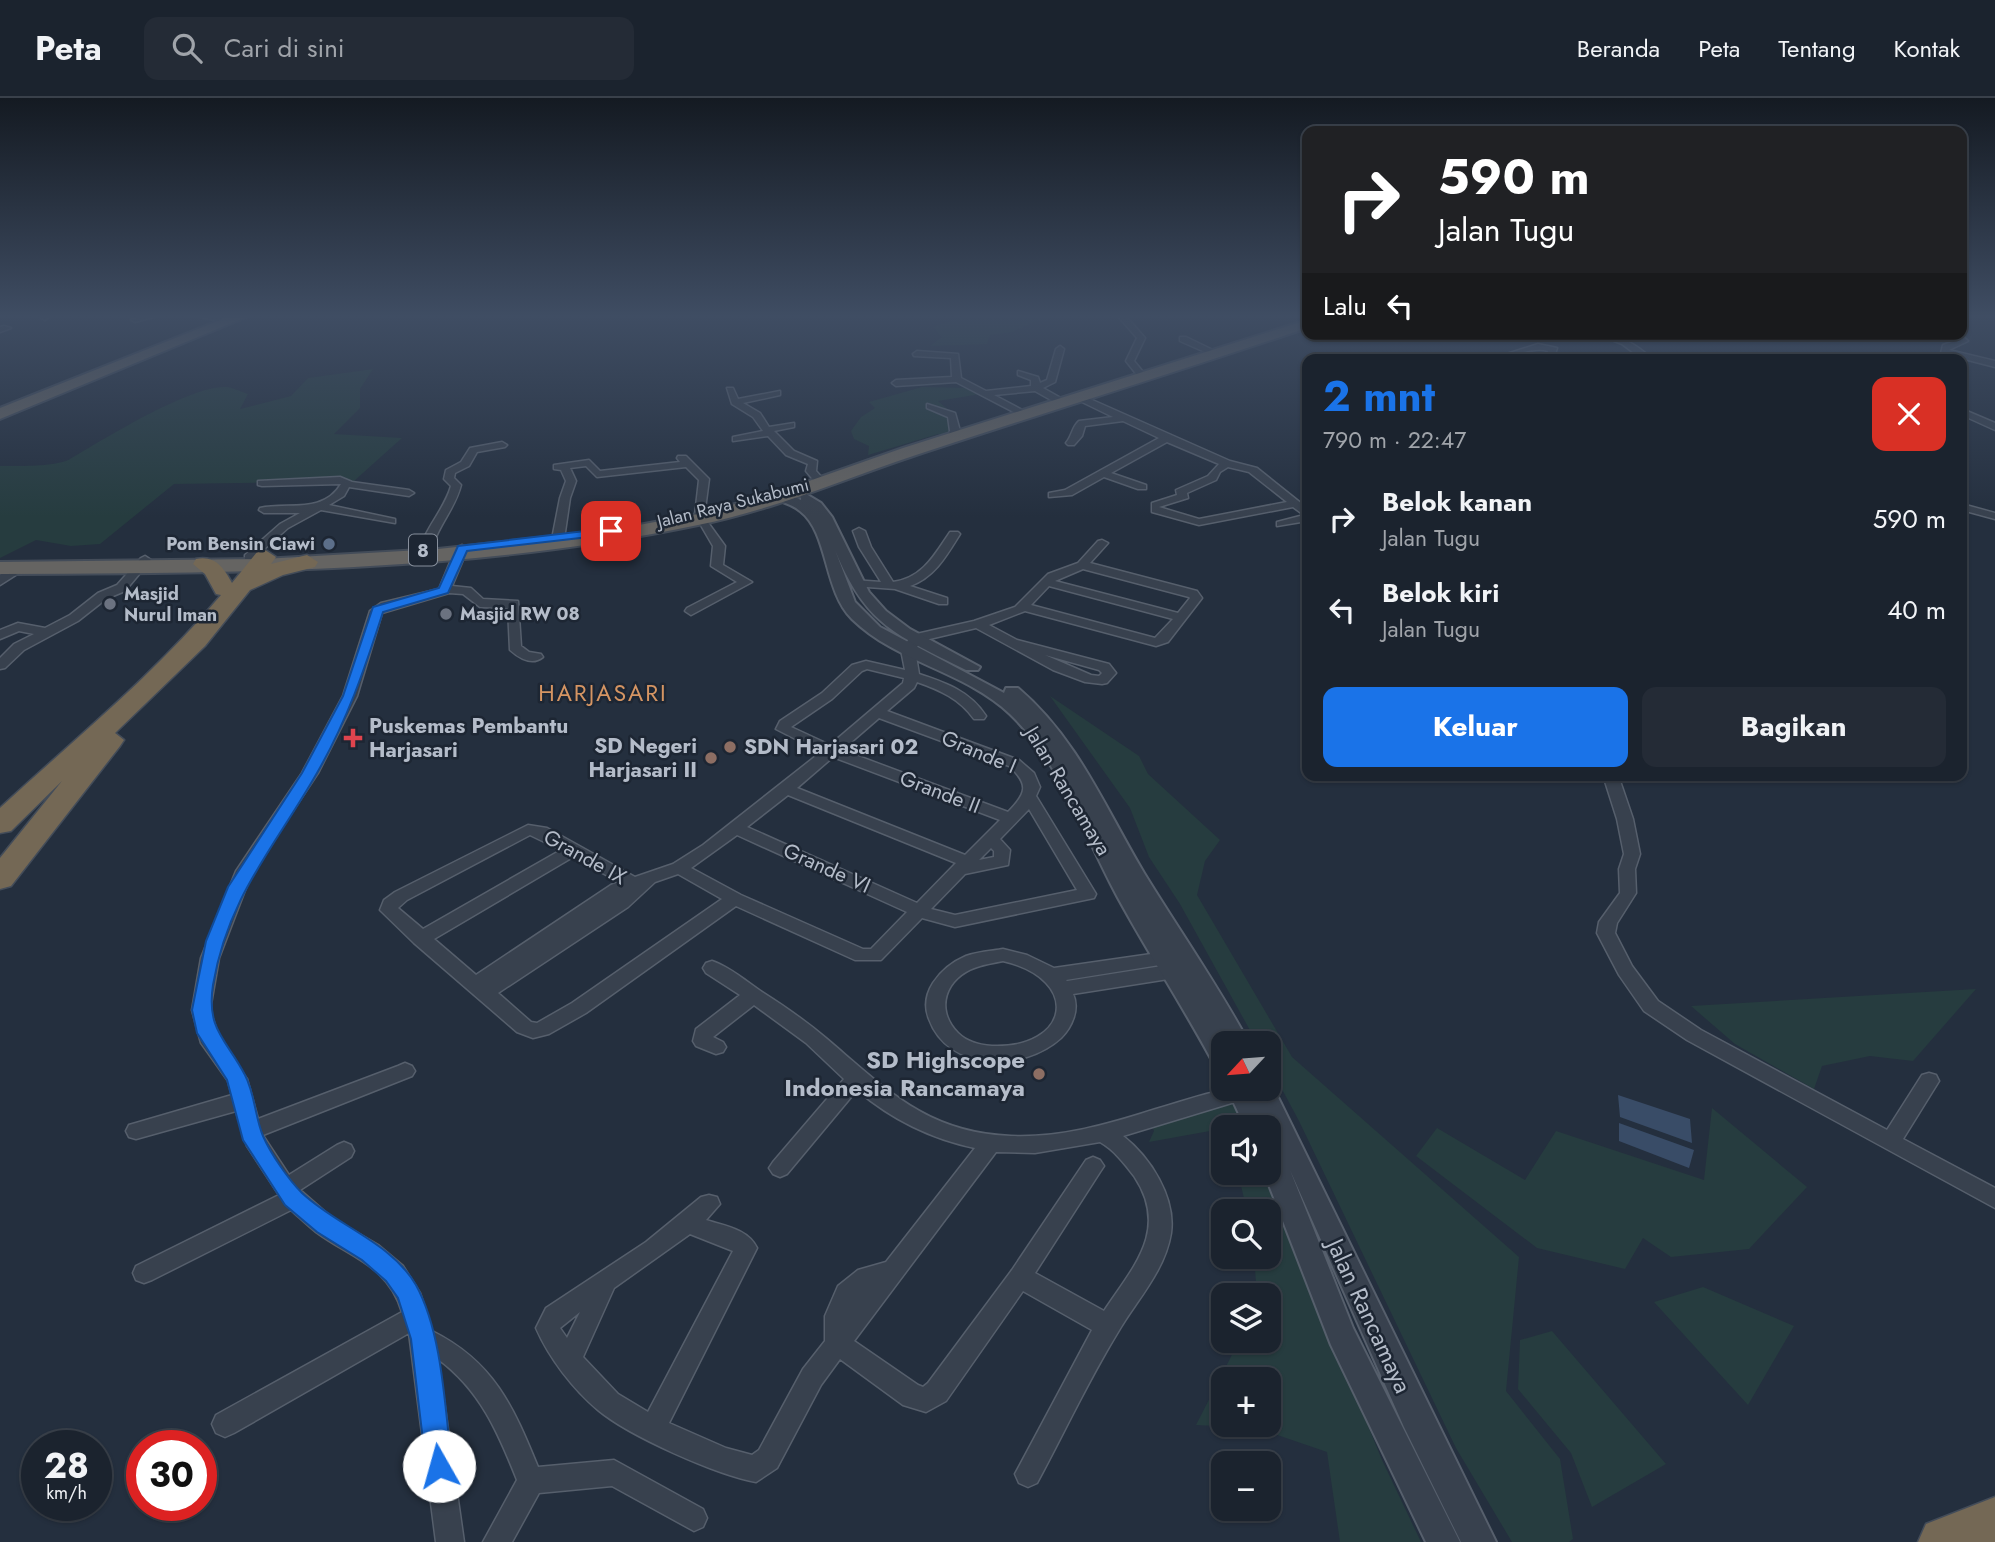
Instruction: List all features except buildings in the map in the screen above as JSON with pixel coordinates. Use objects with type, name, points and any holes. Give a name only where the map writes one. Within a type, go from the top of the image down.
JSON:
[{"type":"highway","points":[[0,414],[78,382]]},
{"type":"highway","name":"Jalan Raya Sukabumi","points":[[247,570],[307,562],[583,540],[701,517],[785,493],[1128,382]]},
{"type":"highway","name":"Jalan Raya Sukabumi","points":[[462,550],[558,539],[701,517]]},
{"type":"highway","name":"Jalan Raya Sukabumi","points":[[143,563],[247,570],[424,552]]},
{"type":"highway","points":[[204,564],[214,570],[267,573],[307,562]]},
{"type":"highway","name":"Jalan Raya Sukabumi","points":[[6,567],[204,564]]},
{"type":"highway","points":[[0,824],[83,746],[130,707],[196,642],[247,570]]},
{"type":"highway","points":[[0,802],[145,670],[247,570]]},
{"type":"highway","points":[[0,879],[108,744],[130,707]]},
{"type":"highway","points":[[1944,1542],[1995,1522]]},
{"type":"street","points":[[895,383],[905,382]]},
{"type":"street","points":[[964,382],[1025,415]]},
{"type":"street","points":[[1035,382],[1036,388]]},
{"type":"street","points":[[987,393],[1036,388],[1048,382]]},
{"type":"street","points":[[1036,388],[1063,404]]},
{"type":"street","points":[[730,390],[735,402],[754,412],[790,453],[813,463],[811,471],[828,478]]},
{"type":"street","points":[[735,402],[777,393]]},
{"type":"street","points":[[1081,398],[1167,439],[1226,463],[1253,470],[1302,510]]},
{"type":"street","points":[[930,406],[952,415],[955,431],[952,438]]},
{"type":"street","points":[[1967,414],[1995,427]]},
{"type":"street","points":[[1071,443],[1082,423],[1125,418]]},
{"type":"street","points":[[736,439],[792,425]]},
{"type":"street","points":[[1054,495],[1068,493],[1167,439]]},
{"type":"street","points":[[424,552],[454,495],[456,485],[449,479],[450,472],[465,464],[474,450],[502,445]]},
{"type":"street","points":[[558,539],[565,498],[571,481],[561,467],[582,461],[589,463],[593,472],[600,474],[685,460],[702,475],[705,482],[701,517],[719,546],[717,566],[746,582],[691,611]]},
{"type":"street","points":[[1226,463],[1216,470],[1212,478],[1180,492],[1184,496],[1156,508],[1199,522],[1294,504]]},
{"type":"street","points":[[1104,474],[1142,487]]},
{"type":"street","points":[[262,483],[282,485],[340,480],[344,488],[398,503]]},
{"type":"street","points":[[247,570],[275,533],[344,488],[409,493]]},
{"type":"street","name":"Jalan Rancamaya","points":[[785,493],[823,510],[857,583],[874,609],[918,656]]},
{"type":"street","name":"Jalan Rancamaya","points":[[785,493],[811,516],[834,563],[842,595],[852,610],[875,630],[918,656],[998,696],[1026,721],[1069,785],[1127,895],[1228,1031]]},
{"type":"street","points":[[264,510],[316,508],[391,521]]},
{"type":"street","points":[[1967,509],[1995,516]]},
{"type":"street","points":[[1281,524],[1302,520]]},
{"type":"street","points":[[859,531],[865,547],[894,586]]},
{"type":"street","points":[[894,586],[919,580],[928,573],[954,534]]},
{"type":"street","points":[[481,988],[641,883],[679,869],[786,789],[878,713],[906,688],[918,656],[963,626],[978,624],[1024,607],[1056,574],[1082,565],[1102,543]]},
{"type":"street","points":[[446,589],[462,550]]},
{"type":"street","points":[[0,665],[14,650],[74,618],[102,596],[121,588],[143,563]]},
{"type":"street","points":[[1024,607],[1156,642],[1163,639],[1196,598],[1193,594],[1082,565]]},
{"type":"street","points":[[0,581],[6,567]]},
{"type":"street","points":[[1047,582],[1180,617]]},
{"type":"street","points":[[857,583],[894,586],[943,601]]},
{"type":"street","points":[[450,1542],[419,1328],[408,1293],[395,1273],[370,1252],[324,1225],[289,1193],[251,1131],[237,1079],[206,1033],[201,1010],[210,958],[226,911],[244,872],[310,773],[350,696],[376,611],[446,589],[467,591],[480,603],[516,606],[515,646],[525,656],[536,657]]},
{"type":"street","points":[[978,624],[1017,644],[1086,679],[1102,680],[1109,673],[1104,667],[1017,644]]},
{"type":"street","points":[[918,656],[963,626]]},
{"type":"street","points":[[0,635],[18,627],[45,632]]},
{"type":"street","points":[[918,656],[973,703],[979,716]]},
{"type":"street","name":"Grande II","points":[[918,656],[859,666],[827,696],[783,727],[787,733],[1009,818]]},
{"type":"street","name":"Grande I","points":[[878,713],[1014,763],[1031,782],[1029,797],[1088,894]]},
{"type":"street","points":[[1613,781],[1632,851],[1627,869],[1628,893],[1608,922],[1606,933],[1616,956],[1645,998],[1660,1013],[1694,1035],[1995,1199]]},
{"type":"street","points":[[786,789],[961,866],[1002,861],[1002,850],[990,838]]},
{"type":"street","points":[[679,869],[735,899],[866,957],[879,952],[1029,797]]},
{"type":"street","name":"Grande VI","points":[[735,828],[934,917],[955,920],[1088,894]]},
{"type":"street","name":"Grande IX","points":[[421,939],[391,914],[389,907],[394,900],[528,830],[541,832],[641,883]]},
{"type":"street","points":[[573,850],[421,939],[524,1027],[533,1031],[542,1029],[579,1008],[735,899]]},
{"type":"street","points":[[1058,982],[1067,1003],[1064,1019],[1055,1034],[1040,1045],[1020,1052],[998,1055],[977,1052],[958,1043],[943,1031],[935,1016],[933,1000],[938,985],[949,972],[964,962],[983,956],[1023,958],[1058,982],[1179,963]]},
{"type":"street","name":"Jalan Rancamaya","points":[[1179,963],[1211,1033]]},
{"type":"street","points":[[712,968],[804,1031],[856,1078],[899,1110],[929,1126],[991,1143],[1036,1144],[1100,1132],[1211,1100]]},
{"type":"street","points":[[716,1047],[703,1041],[703,1034],[752,996]]},
{"type":"street","points":[[251,1131],[405,1071]]},
{"type":"street","points":[[780,1168],[856,1078]]},
{"type":"street","points":[[1890,1142],[1929,1081]]},
{"type":"street","points":[[136,1131],[244,1100]]},
{"type":"street","name":"Jalan Rancamaya","points":[[1254,1101],[1309,1183],[1415,1416],[1479,1542]]},
{"type":"street","points":[[1028,1474],[1108,1326],[1150,1259],[1161,1226],[1148,1182],[1133,1156],[1120,1142],[1100,1132]]},
{"type":"street","points":[[709,1204],[688,1224],[554,1316],[549,1322],[551,1335],[611,1404],[731,1463],[755,1469],[768,1459],[804,1389],[837,1343],[835,1315],[846,1295],[868,1275],[891,1272],[991,1143]]},
{"type":"street","points":[[144,1273],[289,1193],[344,1151]]},
{"type":"street","points":[[837,1343],[912,1396],[926,1400],[937,1392],[1020,1278],[1093,1166]]},
{"type":"street","name":"Jalan Rancamaya","points":[[1281,1182],[1346,1348],[1443,1542]]},
{"type":"street","points":[[654,1426],[746,1248],[737,1240],[688,1224]]},
{"type":"street","points":[[1020,1278],[1108,1326]]},
{"type":"street","points":[[570,1358],[606,1281]]},
{"type":"street","points":[[225,1424],[419,1328]]},
{"type":"street","points":[[419,1328],[450,1350],[484,1383],[505,1416],[531,1482]]},
{"type":"street","points":[[531,1482],[614,1473],[694,1518]]},
{"type":"street","points":[[496,1542],[531,1482]]},
{"type":"green space","points":[[304,382],[364,382],[360,389],[360,408],[334,434],[402,438],[354,481],[174,484],[100,544],[71,546],[36,540],[0,558],[0,466],[36,466],[64,462],[170,403],[212,388],[227,387],[248,394],[240,409],[291,396]]},
{"type":"green space","points":[[922,387],[972,388],[981,394],[938,401],[953,414],[950,434],[945,437],[938,434],[868,455],[869,446],[854,439],[851,431],[861,417],[875,408],[869,402]]},
{"type":"green space","points":[[1050,696],[1139,756],[1148,774],[1220,840],[1205,861],[1197,895],[1277,1031],[1250,1031],[1180,904],[1149,857],[1130,808]]},
{"type":"green space","points":[[1976,989],[1913,1061],[1870,1056],[1822,1066],[1814,1089],[1735,1044],[1691,1006]]},
{"type":"green space","points":[[1281,1038],[1292,1057],[1519,1257],[1506,1391],[1560,1459],[1573,1539],[1569,1542],[1512,1542],[1456,1448],[1281,1087]]},
{"type":"green space","points":[[1236,1101],[1241,1115],[1211,1115],[1211,1131],[1149,1142],[1154,1131],[1151,1122]]},
{"type":"green space","points":[[1712,1108],[1807,1187],[1749,1249],[1671,1257],[1643,1238],[1625,1269],[1537,1248],[1416,1156],[1437,1128],[1525,1180],[1556,1131],[1704,1180]]},
{"type":"green space","points":[[1241,1185],[1270,1185],[1276,1199],[1244,1199]]},
{"type":"green space","points":[[1281,1212],[1382,1460],[1421,1542],[1340,1542],[1327,1452],[1281,1436],[1281,1367],[1226,1367],[1233,1353],[1281,1353],[1281,1283],[1256,1283],[1255,1269],[1281,1269]]},
{"type":"green space","points":[[1703,1287],[1794,1326],[1748,1405],[1654,1302]]},
{"type":"green space","points":[[1552,1331],[1666,1464],[1592,1507],[1571,1453],[1518,1389],[1520,1340]]},
{"type":"green space","points":[[1211,1396],[1211,1426],[1196,1425]]},
{"type":"water","points":[[1618,1095],[1690,1119],[1692,1143],[1620,1117]]},
{"type":"water","points":[[1619,1123],[1694,1150],[1689,1168],[1619,1141]]},
{"type":"place","name":"Pom Bensin Ciawi","points":[[329,544]]},
{"type":"place","name":"Masjid Nurul Iman","points":[[110,604]]},
{"type":"place","name":"Masjid RW 08","points":[[446,614]]},
{"type":"place","name":"Puskemas Pembantu Harjasari","points":[[353,738]]},
{"type":"place","name":"SDN Harjasari 02","points":[[730,747]]},
{"type":"place","name":"SD Negeri Harjasari II","points":[[711,758]]},
{"type":"place","name":"SD Highscope Indonesia Rancamaya","points":[[1039,1074]]},
{"type":"district","name":"HARJASARI","points":[[603,693]]},
{"type":"route","points":[[439,1466],[423,1339],[408,1293],[395,1273],[370,1252],[324,1225],[293,1198],[278,1178],[267,1156],[254,1140],[237,1079],[211,1043],[204,1028],[201,1010],[204,985],[222,919],[236,887],[310,773],[350,696],[376,611],[390,604],[444,591],[462,548],[500,546],[611,531]]}]
